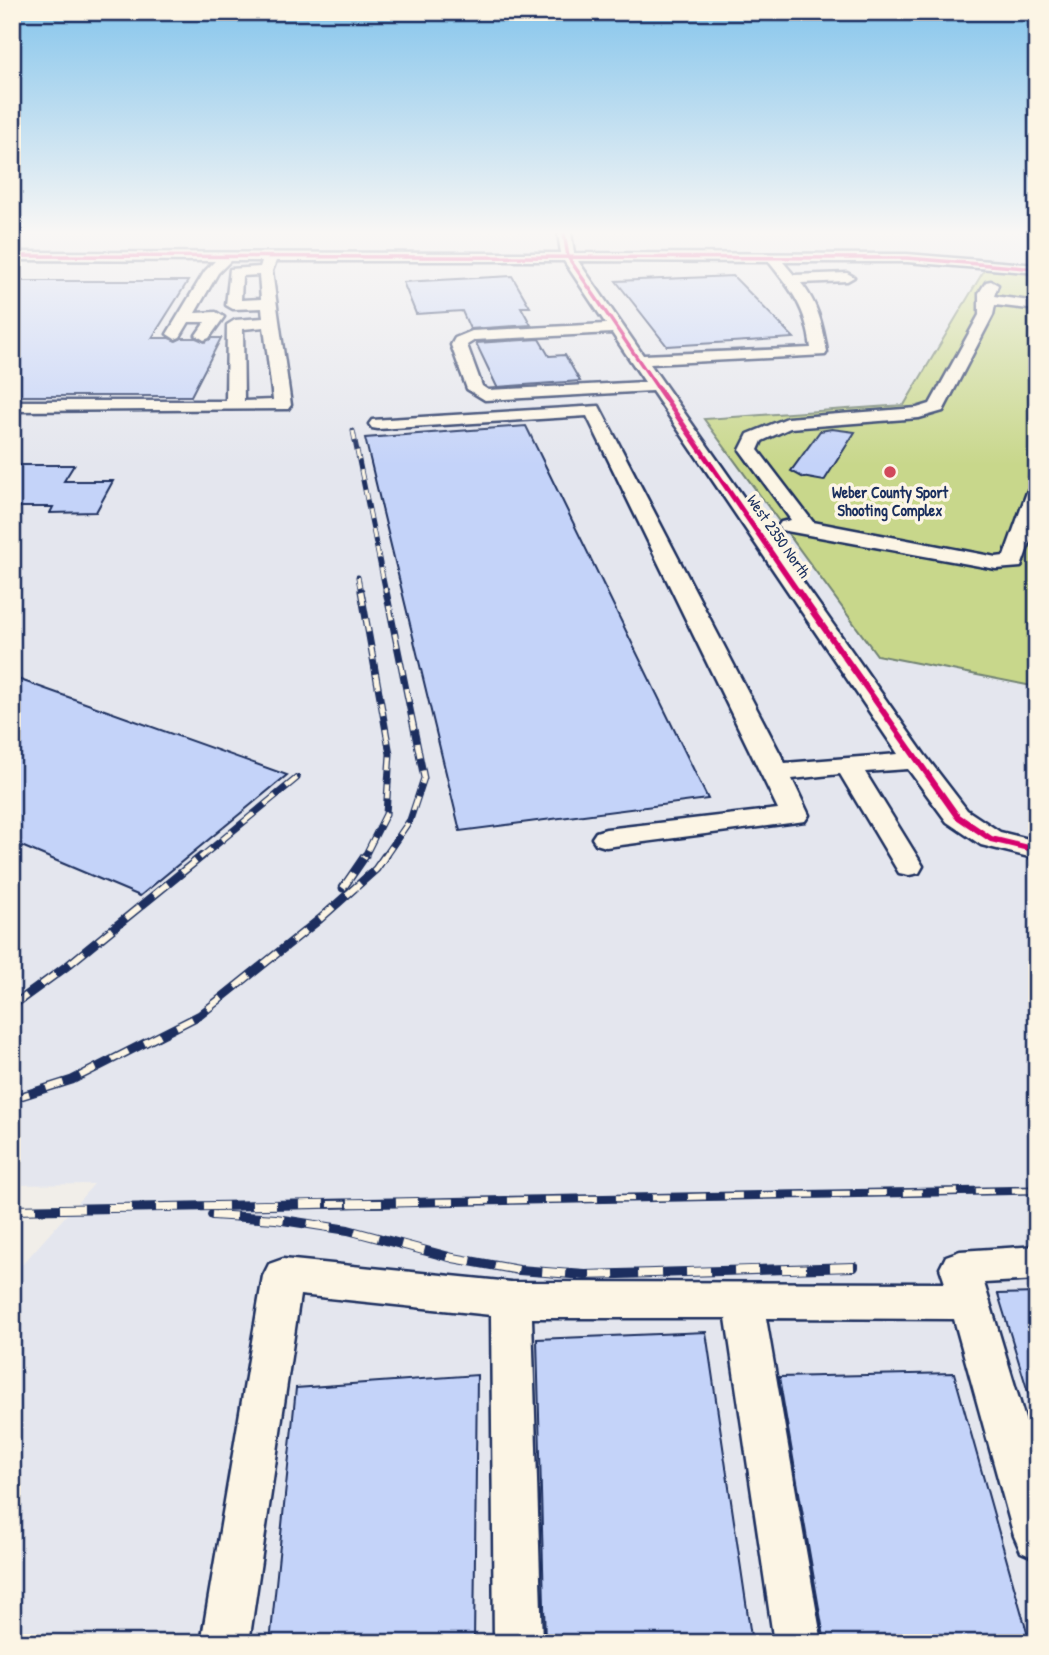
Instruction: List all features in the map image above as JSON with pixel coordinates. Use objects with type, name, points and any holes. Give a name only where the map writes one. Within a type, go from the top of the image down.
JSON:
[{"type":"street","points":[[175,334],[190,310]]},
{"type":"street","points":[[12,406],[282,405],[270,310]]},
{"type":"street","name":"West 2350 North","points":[[605,310],[915,760],[957,816],[991,839],[1037,850]]},
{"type":"street","points":[[639,360],[819,352],[815,322],[810,310]]},
{"type":"street","points":[[806,527],[749,450],[754,438],[787,423],[919,413],[937,407],[987,310]]},
{"type":"street","points":[[186,318],[216,317],[204,335]]},
{"type":"street","points":[[235,406],[235,324],[271,322]]},
{"type":"street","points":[[617,328],[472,336],[461,341],[459,345],[475,389],[485,395],[656,386]]},
{"type":"street","points":[[378,424],[593,410],[776,772],[795,815],[606,838]]},
{"type":"street","points":[[1013,562],[1037,492]]},
{"type":"street","points":[[757,529],[806,527],[996,563],[1037,556]]},
{"type":"street","points":[[776,772],[915,760]]},
{"type":"street","points":[[848,766],[909,866]]},
{"type":"street","points":[[1037,1263],[960,1268],[1037,1536]]},
{"type":"street","points":[[225,1643],[283,1276],[511,1300],[969,1301]]},
{"type":"street","points":[[511,1300],[517,1643]]},
{"type":"street","points":[[743,1301],[798,1643]]},
{"type":"shaded area","points":[[12,310],[1037,310],[1037,1643],[12,1643],[12,1276],[94,1184],[12,1185]]},
{"type":"green space","name":"Weber County Sport Shooting Complex","points":[[960,310],[1037,310],[1037,687],[877,655],[704,419],[904,405]]},
{"type":"building","points":[[12,310],[170,310],[152,338],[169,338],[176,341],[196,338],[205,342],[212,338],[221,338],[191,396],[12,396]]},
{"type":"building","points":[[414,310],[523,310],[531,325],[470,329],[462,311],[416,314]]},
{"type":"building","points":[[639,310],[767,310],[794,338],[667,346]]},
{"type":"building","points":[[539,339],[549,356],[565,355],[580,381],[497,387],[476,343]]},
{"type":"building","points":[[526,426],[708,799],[460,831],[365,438]]},
{"type":"building","name":"Weber County Sport Shooting Complex","points":[[832,429],[855,432],[824,481],[802,477],[791,471],[820,431]]},
{"type":"building","points":[[12,465],[74,465],[64,481],[113,481],[96,512],[50,513],[53,507],[12,507]]},
{"type":"building","points":[[12,677],[287,775],[140,896],[12,842]]},
{"type":"building","points":[[1037,1293],[1037,1405],[1032,1405],[998,1294]]},
{"type":"building","points":[[706,1332],[752,1643],[545,1643],[537,1339]]},
{"type":"building","points":[[954,1373],[1030,1643],[825,1643],[779,1377]]},
{"type":"building","points":[[477,1375],[474,1643],[270,1643],[296,1388]]},
{"type":"railway","points":[[353,431],[386,593]]},
{"type":"railway","points":[[358,577],[361,593]]},
{"type":"railway","points":[[361,591],[390,754],[386,814],[365,856]]},
{"type":"railway","points":[[384,858],[410,820],[424,778],[386,591]]},
{"type":"railway","points":[[200,858],[297,778]]},
{"type":"railway","points":[[12,1006],[67,966],[202,856]]},
{"type":"railway","points":[[343,888],[365,856]]},
{"type":"railway","points":[[12,1099],[72,1080],[200,1015],[320,919],[376,869],[385,856]]},
{"type":"railway","points":[[328,1204],[1037,1190]]},
{"type":"railway","points":[[12,1210],[417,1202]]},
{"type":"railway","points":[[212,1215],[276,1219],[348,1230],[453,1258],[519,1270],[585,1275],[854,1267]]},
{"type":"cycle path","points":[[604,310],[915,760],[957,816],[991,839],[1037,850]]},
{"type":"place","name":"Weber County Sport Shooting Complex","points":[[890,472]]}]
